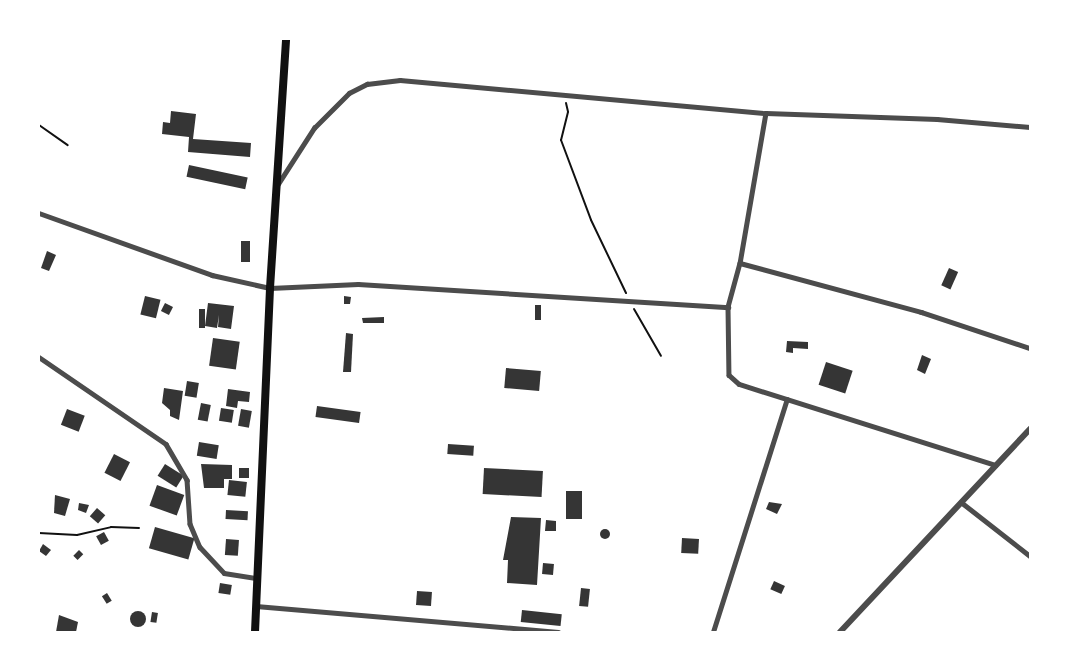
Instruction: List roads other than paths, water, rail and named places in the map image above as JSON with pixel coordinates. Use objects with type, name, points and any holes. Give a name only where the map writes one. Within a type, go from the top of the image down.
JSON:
[{"type":"main road","points":[[255,632],[270,288],[286,39]]},
{"type":"street","points":[[278,184],[315,128],[349,93],[367,84],[400,80],[766,113],[937,119],[1030,127]]},
{"type":"street","points":[[766,113],[740,263],[728,307],[729,375],[739,384],[996,465]]},
{"type":"street","points":[[39,213],[212,275],[270,288],[358,284],[631,304],[728,307]]},
{"type":"street","points":[[740,263],[921,312],[1030,348]]},
{"type":"street","points":[[39,357],[166,444],[188,480],[190,524],[201,547],[224,573],[256,579]]},
{"type":"street","points":[[713,632],[787,399]]},
{"type":"street","points":[[840,632],[1030,429]]},
{"type":"street","points":[[961,502],[1030,556]]},
{"type":"street","points":[[256,606],[558,632]]}]
